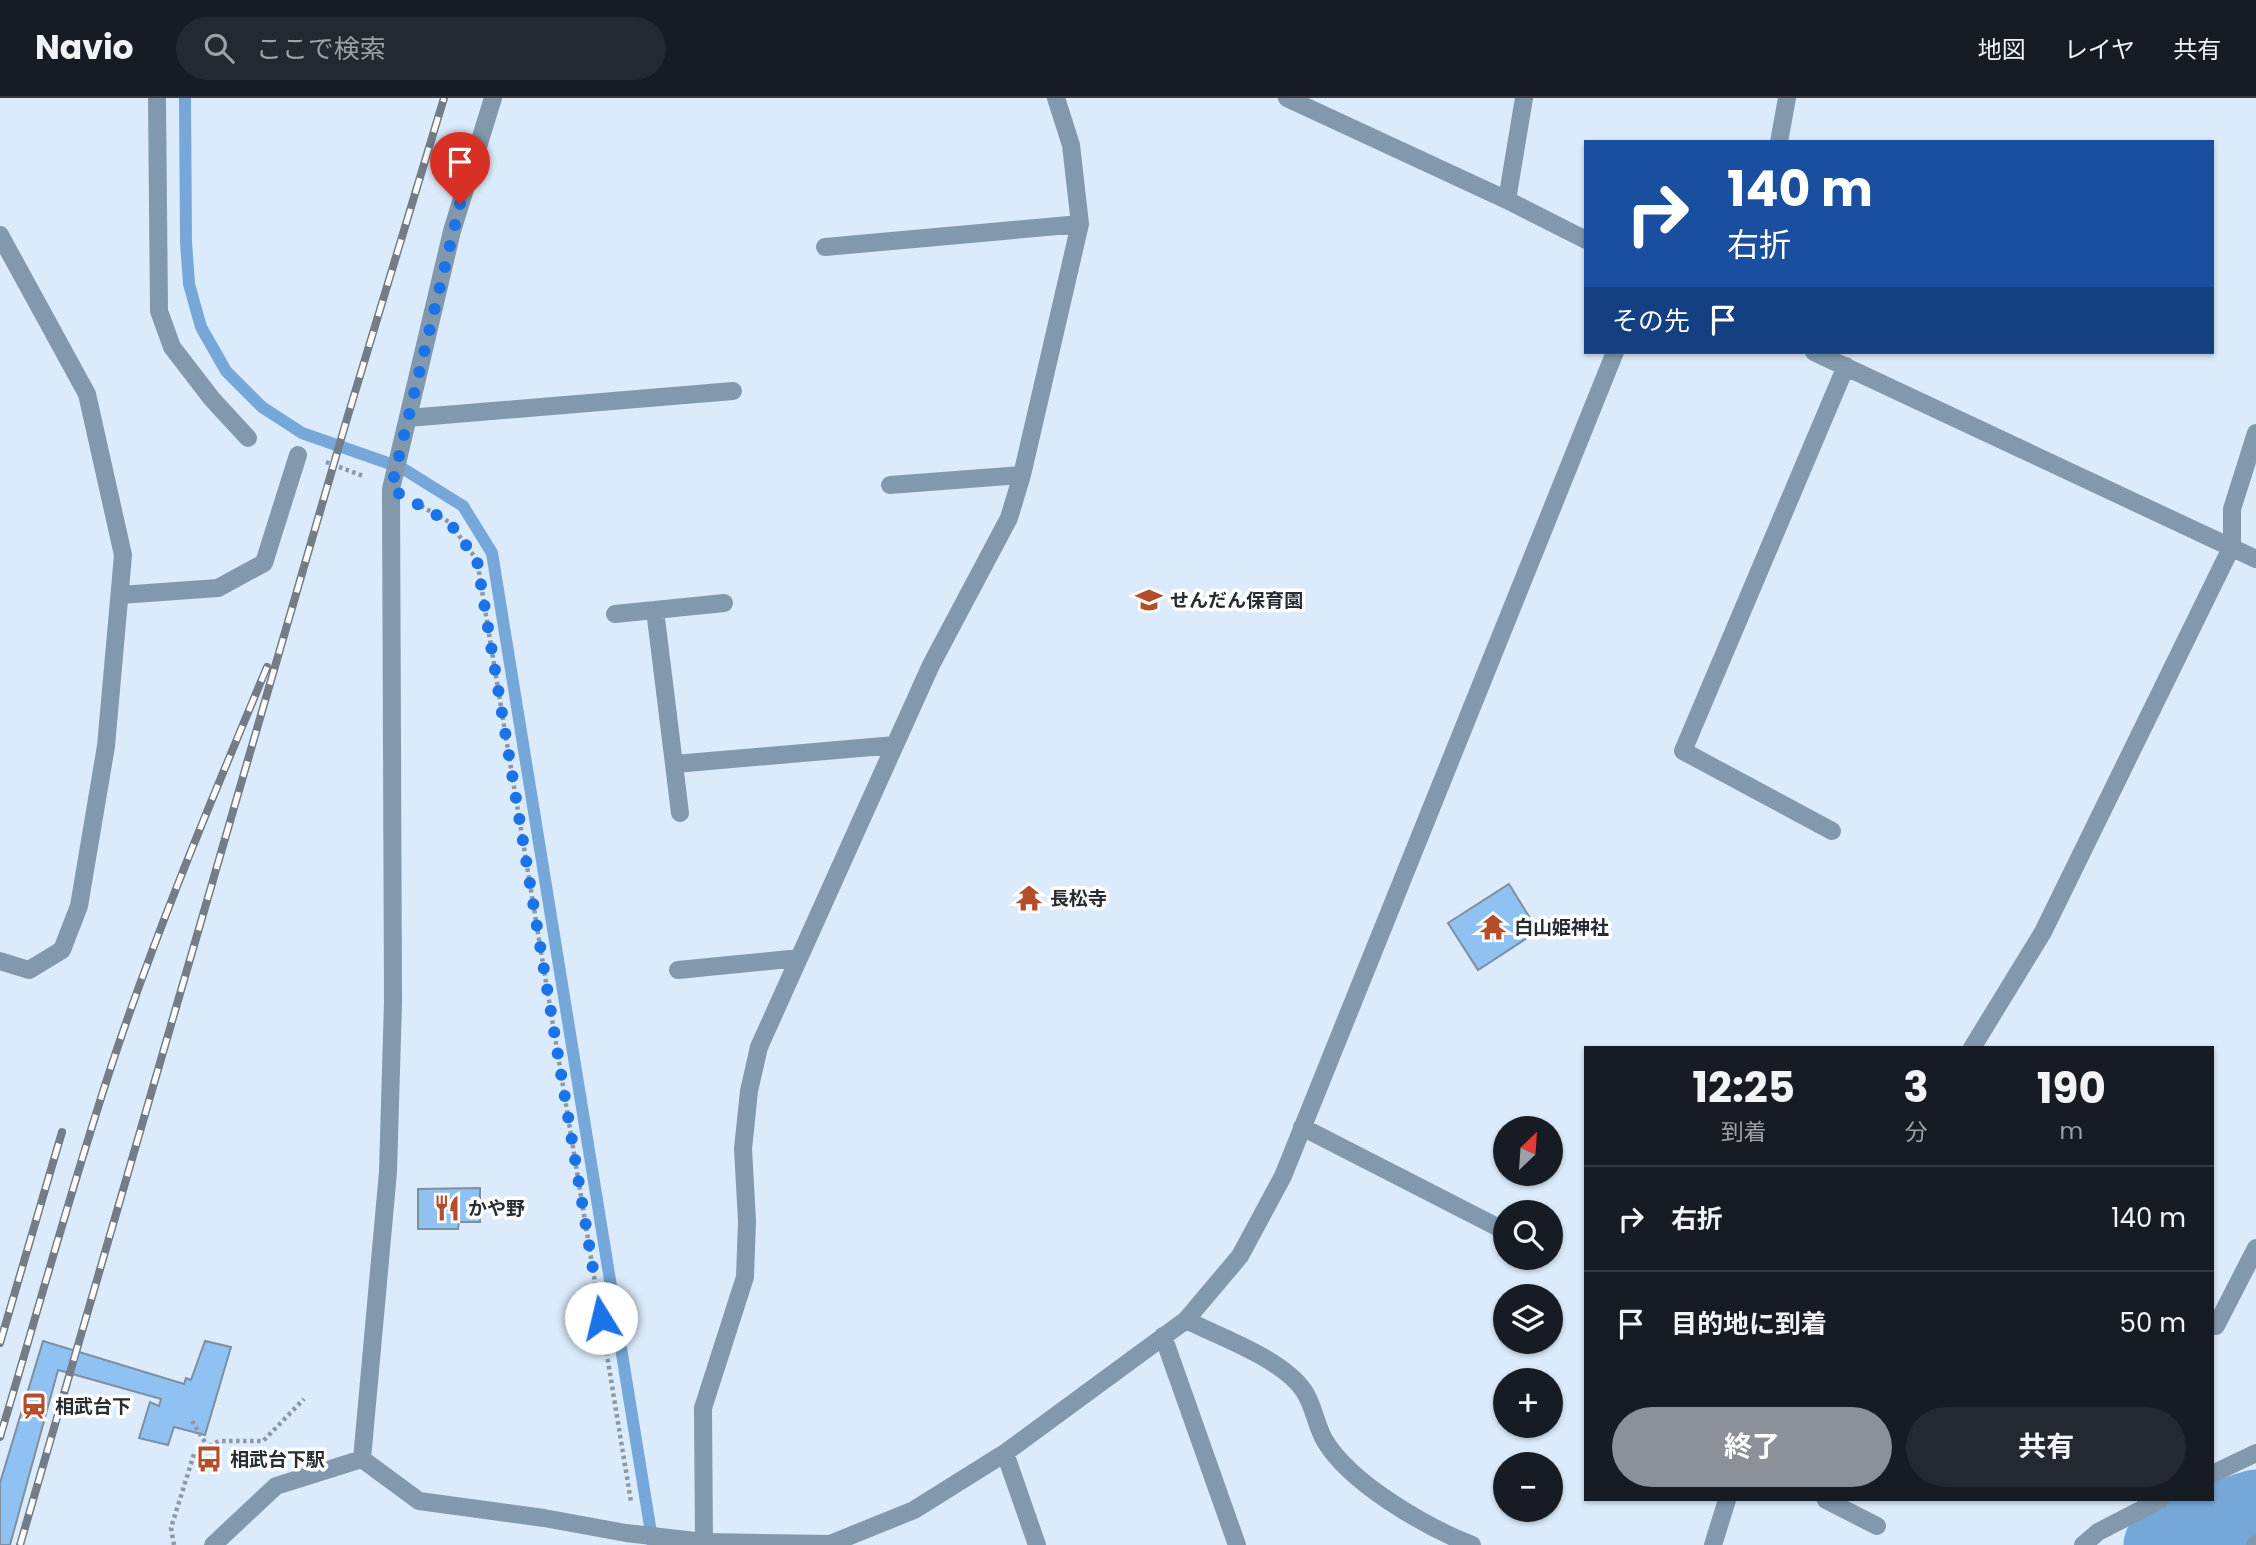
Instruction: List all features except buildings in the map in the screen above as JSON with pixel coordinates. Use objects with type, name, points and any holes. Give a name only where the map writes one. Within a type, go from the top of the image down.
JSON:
[{"type":"street","points":[[157,98],[159,310],[172,347],[212,400],[248,438]]},
{"type":"street","points":[[362,1458],[388,1172],[393,976],[392,485],[452,230],[493,98]]},
{"type":"street","points":[[704,1542],[703,1408],[745,1277],[747,1221],[743,1149],[748,1091],[759,1046],[930,666],[1009,518],[1022,475],[1080,223],[1072,145],[1056,98]]},
{"type":"street","points":[[1287,98],[1507,200],[1584,239]]},
{"type":"street","points":[[1507,200],[1524,98]]},
{"type":"street","points":[[1779,140],[1787,98]]},
{"type":"street","points":[[825,247],[1080,223]]},
{"type":"street","points":[[0,235],[88,394],[123,555],[106,746],[79,906],[62,950],[29,970],[0,961]]},
{"type":"street","points":[[362,1458],[419,1501],[544,1518],[631,1538],[830,1544],[914,1510],[1005,1452],[1186,1320],[1240,1256],[1283,1176],[1614,354]]},
{"type":"street","points":[[1819,354],[2256,559]]},
{"type":"street","points":[[1832,831],[1684,751],[1846,366]]},
{"type":"street","points":[[406,427],[733,391]]},
{"type":"street","points":[[1973,1046],[2043,932],[2232,546],[2232,509],[2256,433]]},
{"type":"street","points":[[120,595],[218,588],[264,563],[298,455]]},
{"type":"street","points":[[890,485],[1022,475]]},
{"type":"street","points":[[615,614],[724,603]]},
{"type":"street","points":[[655,610],[680,813]]},
{"type":"street","points":[[675,764],[895,745]]},
{"type":"street","points":[[678,970],[799,958]]},
{"type":"street","points":[[1303,1127],[1493,1225]]},
{"type":"street","points":[[2216,1326],[2256,1248]]},
{"type":"street","points":[[1186,1320],[1279,1367],[1304,1391],[1326,1441],[1360,1481],[1445,1540],[1472,1545]]},
{"type":"street","points":[[1163,1336],[1237,1545]]},
{"type":"street","points":[[1005,1452],[1037,1545]]},
{"type":"street","points":[[2214,1473],[2256,1452]]},
{"type":"street","points":[[214,1545],[276,1486],[362,1458]]},
{"type":"street","points":[[1713,1545],[1727,1501]]},
{"type":"street","points":[[1828,1501],[1877,1526]]},
{"type":"street","points":[[2083,1545],[2098,1532],[2158,1501]]},
{"type":"path","points":[[392,485],[449,522],[477,560],[632,1507],[631,1538]]},
{"type":"path","points":[[174,1545],[171,1528],[194,1454],[219,1441],[264,1441],[304,1399]]},
{"type":"path","points":[[192,1421],[208,1447]]},
{"type":"waterway","points":[[185,98],[189,284],[201,327],[226,371],[262,407],[302,433],[402,468],[463,506],[492,553],[653,1545]]},
{"type":"waterway","points":[[2162,1545],[2192,1528],[2256,1508]]},
{"type":"railway","points":[[20,1545],[346,422],[444,98]]},
{"type":"railway","points":[[0,1437],[82,1159],[128,1016],[185,866],[267,667]]},
{"type":"railway","points":[[0,1343],[62,1132]]},
{"type":"place","name":"せんだん保育園","points":[[1149,600]]},
{"type":"place","name":"長松寺","points":[[1029,898]]},
{"type":"place","name":"白山姫神社","points":[[1493,927]]},
{"type":"place","name":"かや野","points":[[447,1208]]},
{"type":"place","name":"相武台下","points":[[34,1406]]},
{"type":"place","name":"相武台下駅","points":[[209,1459]]},
{"type":"route","points":[[460,204],[391,489],[449,522],[477,560],[601,1318]]}]
